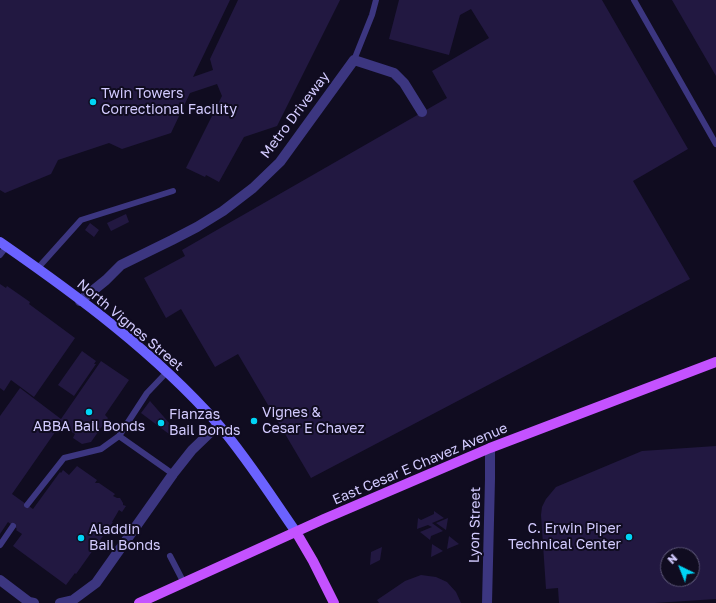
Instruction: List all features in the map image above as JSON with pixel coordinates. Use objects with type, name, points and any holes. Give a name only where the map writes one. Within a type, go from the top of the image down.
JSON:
[{"type":"main road","name":"North Vignes Street","points":[[3,244],[37,268],[134,343],[167,372],[218,425],[253,470],[296,532],[334,603]]},
{"type":"main road","name":"East Cesar E Chavez Avenue","points":[[139,603],[296,532],[490,448],[716,362]]},
{"type":"street","points":[[354,60],[394,73],[404,82],[422,112]]},
{"type":"street","name":"Metro Driveway","points":[[80,301],[106,280],[121,265],[197,227],[257,184],[280,162],[354,60]]},
{"type":"street","points":[[60,603],[73,600],[96,583],[173,474],[192,450],[218,425]]},
{"type":"street","name":"Lyon Street","points":[[487,603],[490,448]]},
{"type":"street","points":[[0,580],[29,602],[34,603]]},
{"type":"lane","points":[[354,60],[372,15],[376,0]]},
{"type":"lane","points":[[634,0],[716,144]]},
{"type":"lane","points":[[37,268],[81,220],[173,191]]},
{"type":"lane","points":[[0,255],[3,244]]},
{"type":"lane","points":[[27,505],[64,458],[101,449],[119,436],[147,393],[167,372]]},
{"type":"lane","points":[[119,436],[173,474]]},
{"type":"lane","points":[[0,545],[13,526]]},
{"type":"lane","points":[[170,556],[184,583]]},
{"type":"building","name":"Twin Towers Correctional Facility","points":[[0,0],[230,0],[193,77],[213,70],[210,59],[238,0],[340,0],[277,126],[244,137],[219,182],[206,175],[205,177],[186,168],[222,96],[217,84],[190,93],[171,133],[122,149],[109,143],[58,160],[51,174],[5,193],[0,190]]},
{"type":"building","points":[[399,0],[602,0],[688,149],[633,181],[690,279],[311,478],[238,354],[215,367],[181,309],[166,318],[144,278],[185,256],[182,250],[447,98],[432,71],[489,38],[471,9],[460,15],[449,55],[389,39]]},
{"type":"building","points":[[672,0],[716,0],[716,76]]},
{"type":"building","points":[[126,214],[129,222],[111,231],[107,223]]},
{"type":"building","points":[[90,223],[99,230],[94,237],[85,230]]},
{"type":"building","points":[[0,284],[6,288],[7,286],[30,302],[29,304],[75,338],[34,397],[11,380],[4,391],[0,388]]},
{"type":"building","points":[[82,351],[96,361],[94,364],[96,364],[74,396],[58,385]]},
{"type":"building","points":[[101,361],[129,380],[105,415],[108,418],[91,442],[82,444],[73,438],[75,434],[60,425],[12,494],[33,509],[60,472],[61,473],[63,470],[69,475],[77,466],[97,480],[95,483],[99,483],[115,494],[113,496],[120,498],[123,505],[126,506],[122,512],[119,510],[113,522],[76,574],[75,573],[66,585],[13,546],[22,534],[8,522],[0,534],[0,416],[20,388],[61,419]]},
{"type":"building","name":"Fianzas Bail Bonds","points":[[150,401],[177,432],[173,437],[141,413]]},
{"type":"building","name":"C. Erwin Piper Technical Center","points":[[716,446],[716,599],[655,603],[559,603],[558,588],[546,589],[541,515],[542,507],[546,499],[556,487],[642,451]]},
{"type":"building","points":[[434,511],[444,518],[432,523],[443,531],[431,536],[430,540],[420,532],[432,527],[428,525],[417,529],[418,518],[421,520],[434,514]]},
{"type":"building","points":[[448,518],[446,530],[436,523]]},
{"type":"building","points":[[449,536],[459,544],[447,549]]},
{"type":"building","points":[[432,544],[443,551],[431,557]]},
{"type":"building","points":[[382,547],[380,560],[370,565],[371,552]]},
{"type":"building","points":[[421,575],[436,577],[447,582],[456,592],[461,603],[379,603],[377,600],[405,581]]},
{"type":"place","name":"Twin Towers Correctional Facility","points":[[93,102]]},
{"type":"place","name":"ABBA Bail Bonds","points":[[89,412]]},
{"type":"place","name":"Vignes & Cesar E Chavez","points":[[254,421]]},
{"type":"place","name":"Fianzas Bail Bonds","points":[[161,423]]},
{"type":"place","name":"C. Erwin Piper Technical Center","points":[[629,537]]},
{"type":"place","name":"Aladdin Bail Bonds","points":[[81,538]]}]
